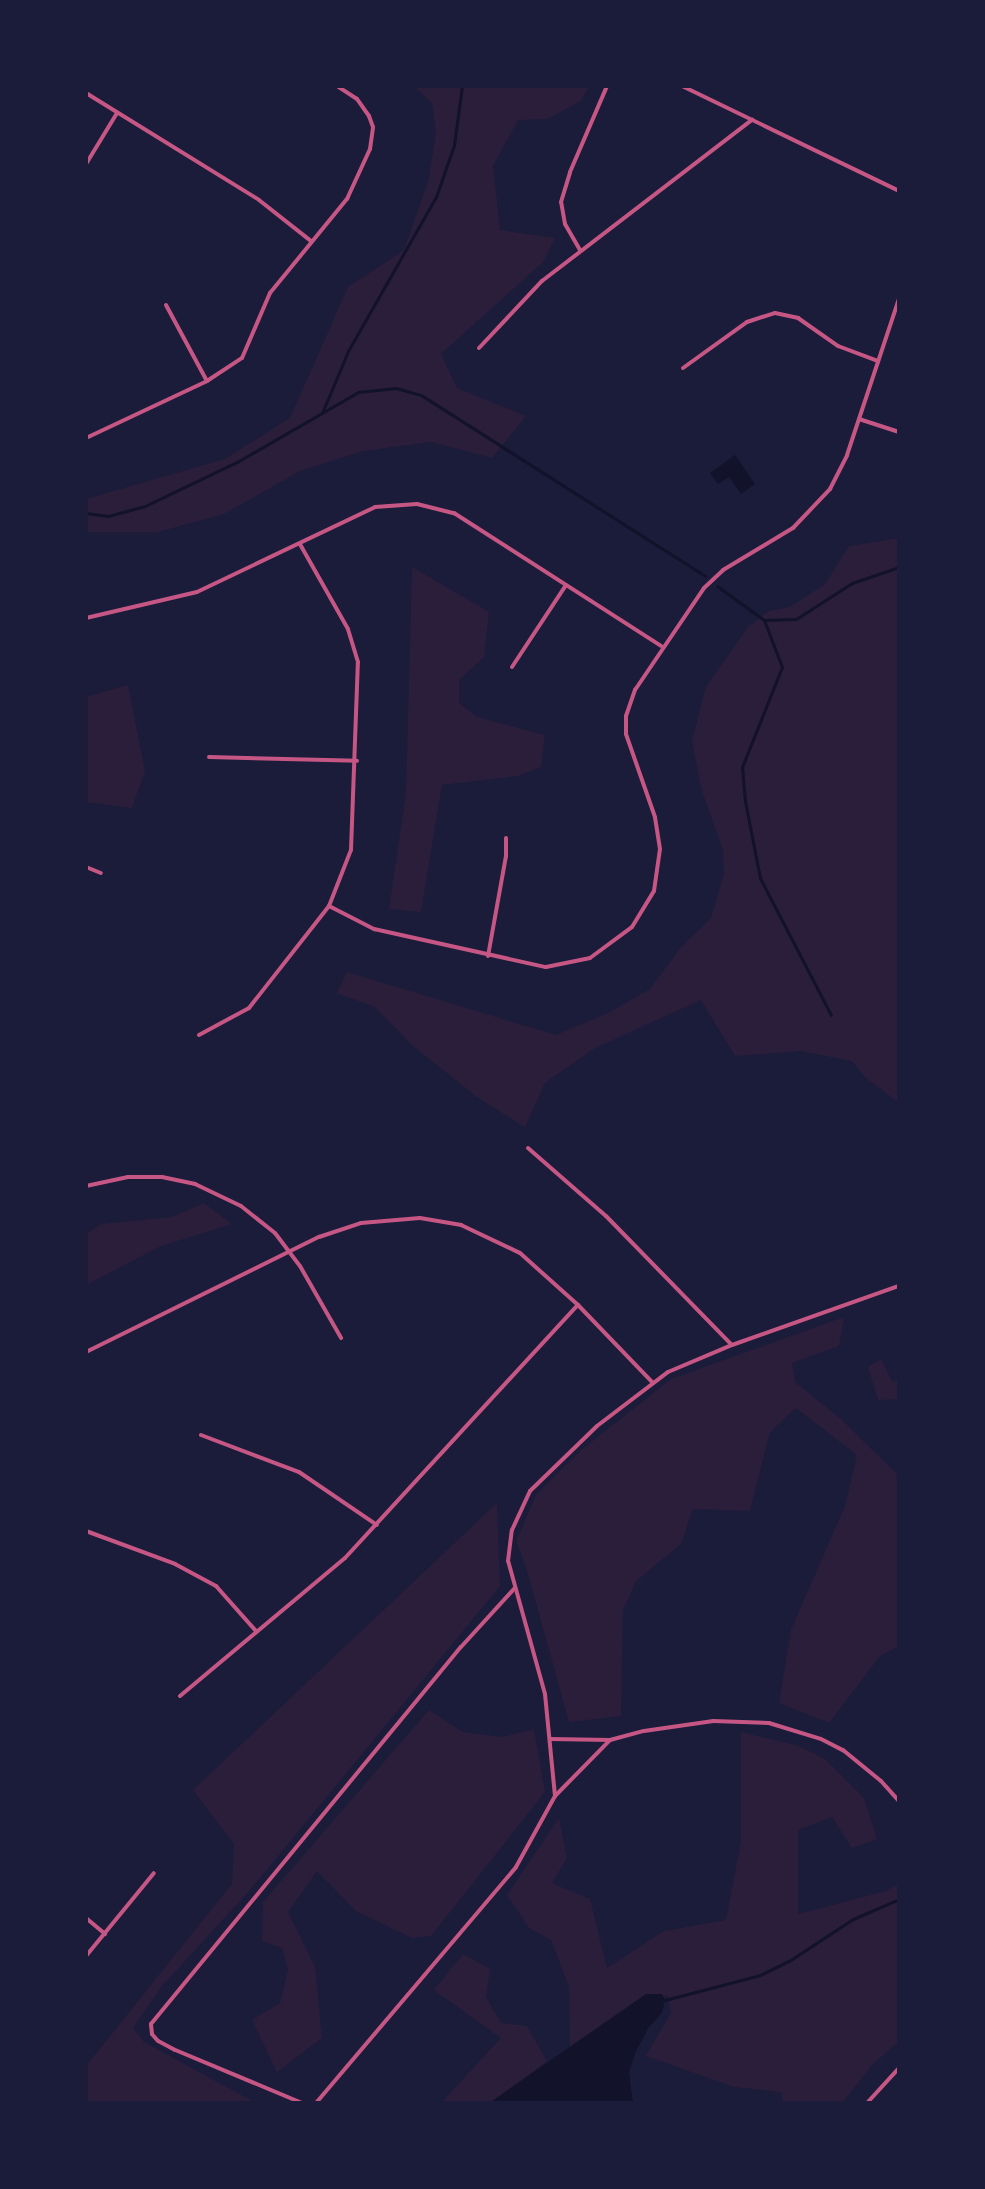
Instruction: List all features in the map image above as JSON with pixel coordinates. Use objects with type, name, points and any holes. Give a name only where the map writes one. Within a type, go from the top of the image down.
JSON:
[{"type":"street","points":[[86,438],[207,381],[242,358],[270,293],[350,194],[373,138],[366,110],[354,96],[337,86]]},
{"type":"street","points":[[580,251],[565,224],[561,202],[607,86]]},
{"type":"street","points":[[682,86],[899,191]]},
{"type":"street","points":[[86,93],[259,200],[311,241]]},
{"type":"street","points":[[86,164],[117,113]]},
{"type":"street","points":[[479,348],[524,297],[752,120]]},
{"type":"street","points":[[329,906],[374,929],[546,967],[580,962],[617,942],[646,908],[658,875],[659,839],[655,817],[632,759],[626,722],[635,690],[661,646],[716,576],[793,528],[817,507],[840,473],[899,299]]},
{"type":"street","points":[[166,305],[207,381]]},
{"type":"street","points":[[683,368],[747,322],[775,313],[798,318],[838,346],[878,361]]},
{"type":"street","points":[[859,419],[899,432]]},
{"type":"street","points":[[86,618],[197,592],[375,507],[396,503],[429,504],[454,513],[661,646]]},
{"type":"street","points":[[199,1035],[249,1008],[329,906],[351,850],[359,679],[354,645],[339,611],[300,544]]},
{"type":"street","points":[[512,667],[566,585]]},
{"type":"street","points":[[209,757],[357,761]]},
{"type":"street","points":[[488,956],[506,856],[506,838]]},
{"type":"street","points":[[86,867],[101,873]]},
{"type":"street","points":[[528,1148],[606,1216],[732,1345]]},
{"type":"street","points":[[86,1186],[145,1177],[195,1184],[241,1206],[275,1233],[289,1251],[341,1338]]},
{"type":"street","points":[[86,1352],[289,1251],[361,1223],[400,1218],[441,1220],[482,1233],[520,1253],[578,1305],[652,1382]]},
{"type":"street","points":[[555,1796],[538,1665],[508,1561],[510,1539],[530,1491],[597,1426],[652,1382],[732,1345],[899,1286]]},
{"type":"street","points":[[180,1696],[345,1558],[578,1305]]},
{"type":"street","points":[[201,1435],[299,1472],[377,1525]]},
{"type":"street","points":[[86,1531],[175,1564],[216,1586],[256,1632]]},
{"type":"street","points":[[302,2103],[175,2050],[158,2041],[152,2034],[151,2024],[461,1647],[514,1589]]},
{"type":"street","points":[[550,1739],[610,1740],[682,1724],[744,1720],[769,1723],[821,1739],[843,1750],[899,1801]]},
{"type":"street","points":[[316,2103],[516,1867],[555,1796],[610,1740]]},
{"type":"street","points":[[86,1956],[154,1873]]},
{"type":"street","points":[[86,1918],[105,1934]]},
{"type":"street","points":[[867,2103],[899,2068]]},
{"type":"shaded area","points":[[414,86],[589,86],[581,101],[547,119],[518,120],[493,166],[500,230],[555,238],[543,262],[441,354],[457,388],[526,416],[492,458],[432,442],[363,451],[300,471],[224,514],[158,532],[86,532],[86,499],[225,459],[290,418],[348,287],[404,250],[428,182],[436,133],[432,103]]},
{"type":"shaded area","points":[[735,455],[755,484],[741,494],[729,477],[718,484],[710,473]]},
{"type":"shaded area","points":[[899,538],[899,1103],[865,1077],[852,1061],[800,1051],[735,1056],[701,1000],[595,1048],[545,1083],[525,1127],[477,1097],[413,1046],[375,1007],[337,993],[347,972],[556,1035],[610,1012],[650,989],[682,946],[711,918],[724,874],[723,850],[701,788],[692,740],[706,687],[748,627],[769,611],[790,607],[825,584],[849,546]]},
{"type":"shaded area","points":[[412,567],[489,612],[484,657],[459,680],[459,703],[477,717],[545,735],[541,767],[518,776],[442,785],[421,912],[389,909],[406,792]]},
{"type":"shaded area","points":[[128,685],[145,771],[132,808],[86,802],[86,697]]},
{"type":"shaded area","points":[[204,1203],[232,1224],[161,1246],[86,1285],[86,1234],[101,1224],[172,1217]]},
{"type":"shaded area","points":[[844,1317],[839,1346],[792,1363],[795,1382],[841,1419],[899,1476],[899,1646],[880,1656],[829,1723],[779,1703],[791,1630],[845,1506],[857,1455],[796,1408],[770,1432],[750,1511],[693,1509],[681,1544],[636,1581],[623,1610],[621,1716],[569,1722],[516,1541],[536,1495],[580,1451],[671,1379]]},
{"type":"shaded area","points":[[881,1359],[892,1381],[899,1379],[899,1399],[878,1400],[868,1367]]},
{"type":"shaded area","points":[[497,1503],[500,1586],[251,1889],[162,1986],[133,2028],[144,2042],[256,2103],[86,2103],[86,2066],[232,1884],[234,1844],[193,1790]]},
{"type":"shaded area","points":[[429,1710],[463,1732],[502,1737],[534,1729],[545,1792],[431,1936],[412,1938],[356,1911],[317,1871],[288,1912],[315,1967],[322,2038],[277,2072],[252,2020],[280,2003],[288,1970],[282,1948],[262,1941],[263,1902]]},
{"type":"shaded area","points":[[741,1732],[799,1746],[825,1759],[864,1798],[877,1839],[852,1848],[832,1817],[798,1830],[798,1914],[886,1891],[899,1884],[899,2041],[873,2064],[842,2103],[783,2103],[781,2092],[734,2087],[646,2056],[671,2013],[667,1995],[626,2010],[570,2047],[569,1987],[551,1940],[529,1928],[507,1895],[559,1818],[567,1858],[552,1883],[590,1899],[607,1968],[664,1931],[726,1920],[741,1842]]},
{"type":"shaded area","points":[[463,1954],[490,1969],[486,1997],[501,2023],[527,2026],[547,2061],[493,2103],[441,2103],[501,2038],[434,1990]]},
{"type":"shaded area","points":[[646,1994],[662,1994],[665,2000],[662,2013],[649,2027],[635,2053],[629,2073],[633,2103],[489,2103]]},
{"type":"waterway","points":[[322,413],[348,351],[436,197],[454,145],[462,86]]},
{"type":"waterway","points":[[86,513],[108,516],[145,506],[237,462],[358,392],[396,388],[421,395],[705,576]]},
{"type":"waterway","points":[[764,620],[796,619],[852,583],[899,567]]},
{"type":"waterway","points":[[717,586],[764,620],[782,667],[742,767],[745,801],[760,878],[831,1015]]},
{"type":"waterway","points":[[665,2000],[760,1975],[789,1961],[853,1919],[899,1899]]}]
